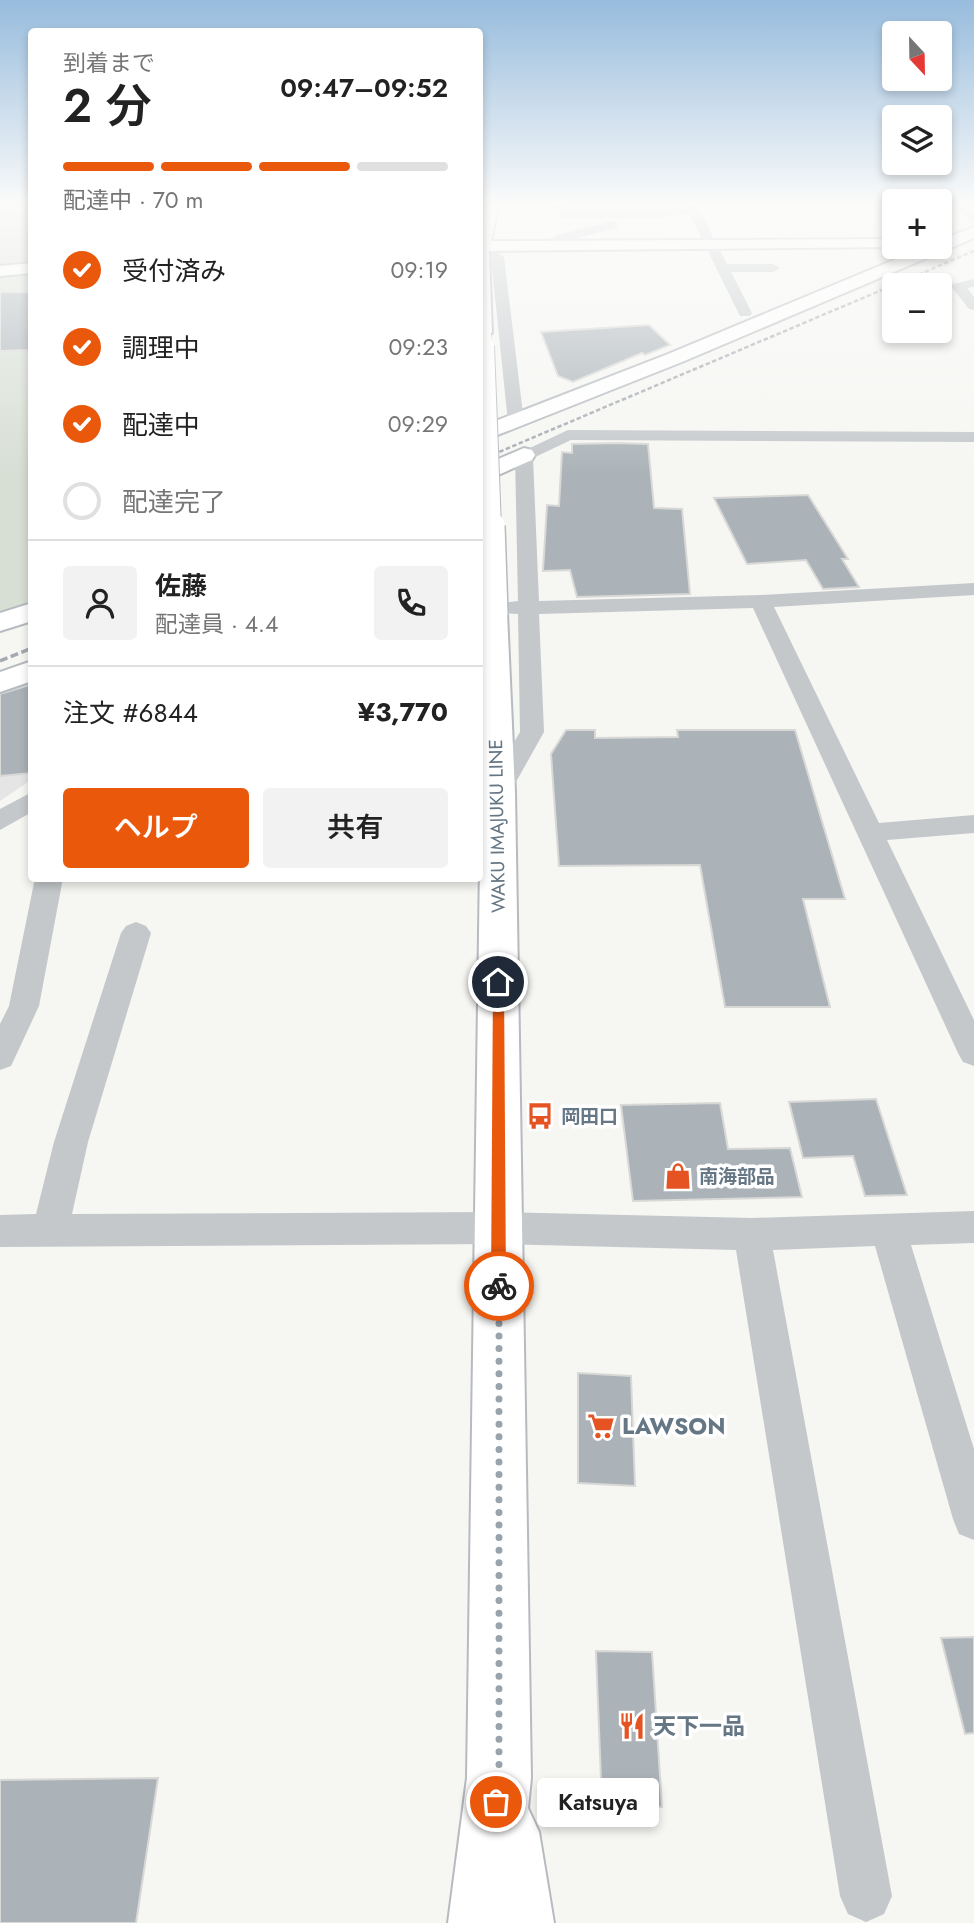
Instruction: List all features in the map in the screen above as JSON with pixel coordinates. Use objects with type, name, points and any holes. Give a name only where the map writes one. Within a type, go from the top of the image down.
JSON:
[{"type":"main road","points":[[483,434],[821,296]]},
{"type":"main road","name":"WAKU IMAJUKU LINE","points":[[482,1923],[499,1777],[498,1228],[489,783],[500,610],[483,348]]},
{"type":"main road","points":[[483,475],[524,455]]},
{"type":"main road","points":[[0,624],[28,613]]},
{"type":"main road","points":[[0,682],[28,672]]},
{"type":"main road","name":"WAKU IMAJUKU LINE","points":[[499,1777],[520,1923]]},
{"type":"street","points":[[501,296],[516,422]]},
{"type":"street","points":[[738,296],[746,313]]},
{"type":"street","points":[[972,593],[500,610],[524,455],[568,435],[974,437]]},
{"type":"street","points":[[761,601],[974,1053]]},
{"type":"street","points":[[0,821],[28,803]]},
{"type":"street","points":[[871,832],[974,824]]},
{"type":"street","points":[[0,1057],[24,1006],[47,882]]},
{"type":"street","points":[[50,1231],[71,1142],[136,933]]},
{"type":"street","points":[[0,1231],[498,1228],[752,1234],[974,1227]]},
{"type":"street","points":[[888,1231],[974,1519]]},
{"type":"street","points":[[752,1234],[866,1896]]},
{"type":"shaded area","points":[[0,296],[28,296],[28,602],[0,614]]},
{"type":"shaded area","points":[[28,677],[28,782],[0,801],[0,689]]},
{"type":"building","points":[[0,296],[28,296],[28,350],[0,351]]},
{"type":"building","points":[[649,325],[670,345],[645,355],[642,353],[573,382],[558,376],[541,332]]},
{"type":"building","points":[[572,444],[648,444],[654,508],[682,509],[690,594],[577,597],[570,570],[543,571],[547,505],[559,506],[562,452],[572,453]]},
{"type":"building","points":[[808,495],[848,559],[842,559],[859,587],[823,589],[806,560],[747,564],[714,498]]},
{"type":"building","points":[[28,685],[28,773],[0,776],[0,694]]},
{"type":"building","points":[[566,730],[595,730],[595,738],[678,737],[677,730],[795,730],[845,899],[803,899],[830,1007],[725,1007],[700,865],[559,866],[551,754]]},
{"type":"building","points":[[876,1099],[907,1195],[865,1196],[853,1156],[803,1158],[789,1102]]},
{"type":"building","points":[[720,1103],[728,1149],[790,1148],[802,1197],[633,1201],[621,1105]]},
{"type":"building","points":[[578,1373],[631,1376],[635,1486],[578,1483]]},
{"type":"building","points":[[974,1637],[974,1733],[965,1734],[941,1638]]},
{"type":"building","points":[[596,1651],[652,1652],[662,1807],[602,1806]]},
{"type":"building","points":[[158,1778],[136,1923],[0,1923],[0,1780]]},
{"type":"railway","points":[[483,459],[868,296]]},
{"type":"railway","points":[[0,661],[28,650]]},
{"type":"way so far","points":[[496,1802],[499,1777],[499,1286]]},
{"type":"place","name":"岡田口","points":[[540,1116]]},
{"type":"place","name":"南海部品","points":[[678,1176]]},
{"type":"place","name":"LAWSON","points":[[601,1426]]},
{"type":"place","name":"天下一品","points":[[632,1726]]},
{"type":"place","name":"Katsuya","points":[[496,1802]]},
{"type":"route","points":[[498,982],[499,1286]]}]
